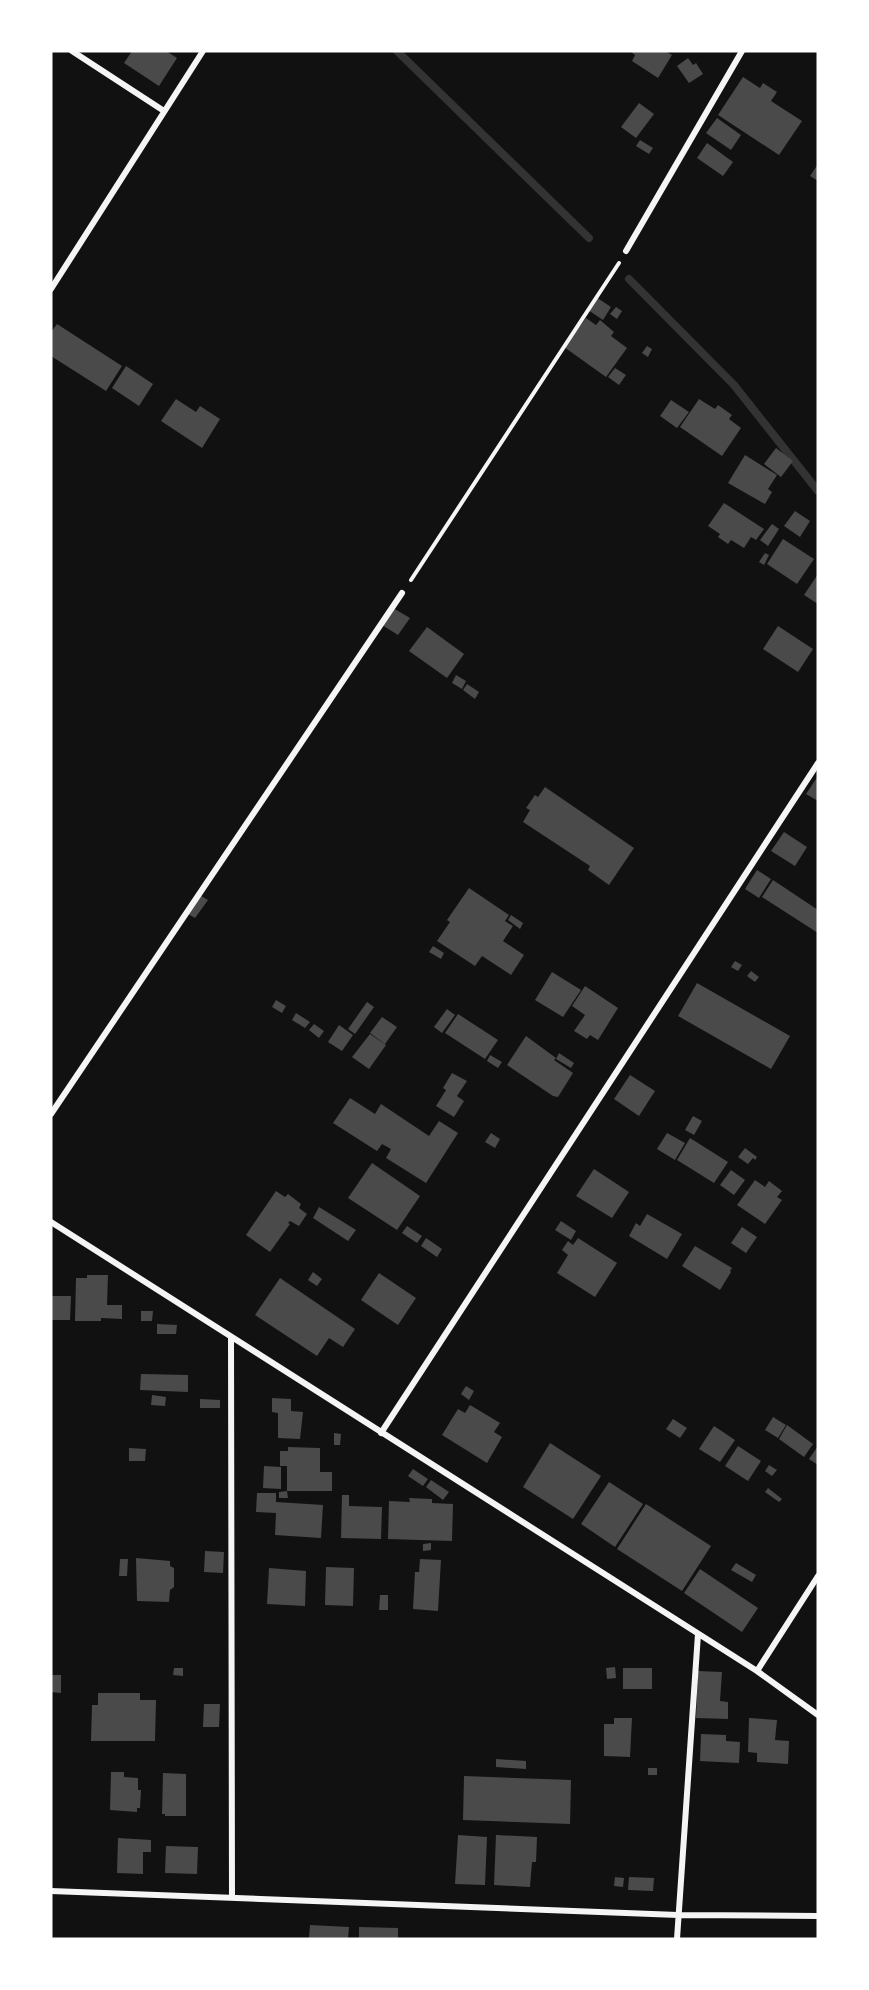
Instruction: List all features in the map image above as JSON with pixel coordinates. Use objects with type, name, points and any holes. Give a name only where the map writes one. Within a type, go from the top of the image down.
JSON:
[{"type":"street","points":[[72,51],[164,111]]},
{"type":"street","points":[[51,289],[203,51]]},
{"type":"street","points":[[626,251],[742,51]]},
{"type":"street","points":[[51,1114],[402,593]]},
{"type":"street","points":[[381,1433],[818,763]]},
{"type":"street","points":[[51,1222],[757,1671],[818,1715]]},
{"type":"street","points":[[231,1337],[232,1898]]},
{"type":"street","points":[[757,1671],[818,1576]]},
{"type":"street","points":[[677,1939],[698,1634]]},
{"type":"street","points":[[51,1891],[678,1915],[818,1916]]},
{"type":"path","points":[[402,593],[626,251]]},
{"type":"building","points":[[132,51],[166,51],[177,58],[159,86],[124,63]]},
{"type":"building","points":[[630,51],[665,51],[672,55],[658,78],[632,61],[635,55]]},
{"type":"building","points":[[688,58],[693,65],[696,63],[703,74],[689,83],[677,66]]},
{"type":"building","points":[[743,77],[760,88],[763,83],[777,92],[771,101],[802,121],[779,155],[718,115]]},
{"type":"building","points":[[639,103],[654,114],[636,138],[621,127]]},
{"type":"building","points":[[717,118],[741,135],[731,150],[706,133]]},
{"type":"building","points":[[640,140],[653,148],[649,154],[636,146]]},
{"type":"building","points":[[707,143],[733,162],[723,176],[697,158]]},
{"type":"building","points":[[818,164],[818,181],[810,176]]},
{"type":"building","points":[[596,297],[611,307],[603,320],[588,310]]},
{"type":"building","points":[[616,307],[622,311],[617,319],[610,314]]},
{"type":"building","points":[[586,318],[596,325],[600,320],[614,332],[611,336],[627,348],[606,377],[564,347]]},
{"type":"building","points":[[57,324],[122,366],[106,391],[51,356],[51,332]]},
{"type":"building","points":[[647,346],[652,349],[648,357],[642,353]]},
{"type":"building","points":[[126,366],[153,384],[139,406],[112,388]]},
{"type":"building","points":[[615,368],[626,375],[619,385],[608,377]]},
{"type":"building","points":[[176,399],[196,412],[200,406],[220,419],[202,448],[161,421]]},
{"type":"building","points":[[699,399],[715,409],[718,405],[732,415],[729,419],[741,428],[722,456],[680,427]]},
{"type":"building","points":[[671,400],[689,412],[677,428],[660,416]]},
{"type":"building","points":[[776,448],[793,461],[781,477],[764,464]]},
{"type":"building","points":[[745,455],[777,475],[768,489],[772,492],[765,504],[728,483]]},
{"type":"building","points":[[724,503],[764,529],[756,540],[751,537],[744,548],[731,540],[728,544],[718,537],[720,534],[708,526]]},
{"type":"building","points":[[795,511],[810,521],[800,537],[784,526]]},
{"type":"building","points":[[772,524],[779,529],[768,546],[760,540]]},
{"type":"building","points":[[783,539],[814,559],[797,584],[767,564]]},
{"type":"building","points":[[765,553],[769,555],[764,565],[759,562]]},
{"type":"building","points":[[818,574],[818,604],[804,595]]},
{"type":"building","points":[[393,608],[410,618],[398,635],[382,625]]},
{"type":"building","points":[[778,626],[813,649],[798,672],[763,649]]},
{"type":"building","points":[[427,627],[464,654],[447,678],[409,651]]},
{"type":"building","points":[[456,675],[466,681],[462,689],[452,683]]},
{"type":"building","points":[[467,684],[479,692],[475,699],[463,690]]},
{"type":"building","points":[[818,776],[818,801],[806,794]]},
{"type":"building","points":[[545,787],[634,848],[609,885],[588,870],[590,866],[523,822],[530,810],[526,808],[535,795],[538,797]]},
{"type":"building","points":[[784,832],[807,847],[795,866],[771,851]]},
{"type":"building","points":[[757,870],[771,879],[759,898],[745,889]]},
{"type":"building","points":[[773,880],[818,910],[818,933],[762,897]]},
{"type":"building","points":[[469,888],[509,915],[505,921],[513,926],[503,941],[524,955],[511,975],[482,956],[475,966],[437,941],[450,922],[447,920]]},
{"type":"building","points":[[201,896],[208,900],[195,918],[188,914]]},
{"type":"building","points":[[511,915],[523,923],[520,929],[508,920]]},
{"type":"building","points":[[433,946],[444,953],[441,959],[429,952]]},
{"type":"building","points":[[735,961],[742,965],[738,971],[731,967]]},
{"type":"building","points":[[751,971],[759,977],[755,982],[747,976]]},
{"type":"building","points":[[552,972],[581,990],[563,1017],[535,1000]]},
{"type":"building","points":[[697,983],[790,1036],[771,1069],[678,1016]]},
{"type":"building","points":[[585,986],[618,1008],[598,1040],[590,1035],[587,1039],[574,1031],[585,1015],[572,1006]]},
{"type":"building","points":[[276,1000],[286,1006],[282,1013],[272,1007]]},
{"type":"building","points":[[367,1002],[374,1007],[355,1034],[348,1029]]},
{"type":"building","points":[[447,1009],[455,1015],[442,1033],[434,1027]]},
{"type":"building","points":[[296,1013],[310,1022],[305,1028],[292,1020]]},
{"type":"building","points":[[458,1014],[498,1040],[485,1059],[445,1033]]},
{"type":"building","points":[[382,1017],[397,1027],[385,1044],[370,1033]]},
{"type":"building","points":[[314,1024],[324,1031],[319,1038],[309,1030]]},
{"type":"building","points":[[339,1025],[353,1035],[342,1051],[328,1042]]},
{"type":"building","points":[[370,1034],[386,1045],[369,1069],[352,1057]]},
{"type":"building","points":[[526,1036],[573,1073],[558,1097],[553,1096],[507,1065]]},
{"type":"building","points":[[559,1053],[574,1063],[571,1068],[556,1059]]},
{"type":"building","points":[[490,1055],[502,1062],[498,1068],[487,1061]]},
{"type":"building","points":[[452,1073],[467,1081],[457,1096],[464,1101],[454,1117],[436,1106],[446,1090],[443,1088]]},
{"type":"building","points":[[630,1075],[655,1091],[639,1116],[614,1099]]},
{"type":"building","points":[[350,1098],[375,1114],[381,1104],[429,1136],[439,1121],[458,1133],[426,1183],[386,1158],[391,1149],[382,1144],[377,1151],[333,1123]]},
{"type":"building","points":[[693,1116],[702,1121],[694,1135],[685,1130]]},
{"type":"building","points":[[491,1133],[500,1139],[495,1148],[485,1142]]},
{"type":"building","points":[[667,1133],[685,1143],[675,1160],[657,1149]]},
{"type":"building","points":[[690,1138],[728,1162],[714,1183],[677,1160]]},
{"type":"building","points":[[745,1148],[757,1157],[748,1164],[738,1157]]},
{"type":"building","points":[[372,1163],[420,1196],[397,1230],[348,1198]]},
{"type":"building","points":[[594,1169],[629,1192],[612,1218],[576,1196]]},
{"type":"building","points":[[731,1170],[745,1180],[734,1195],[720,1185]]},
{"type":"building","points":[[755,1180],[765,1187],[769,1181],[782,1191],[777,1197],[782,1200],[765,1224],[737,1205]]},
{"type":"building","points":[[276,1191],[285,1197],[288,1194],[301,1204],[299,1208],[307,1214],[299,1226],[290,1221],[288,1223],[290,1224],[270,1252],[246,1235]]},
{"type":"building","points":[[319,1207],[356,1230],[348,1241],[313,1218]]},
{"type":"building","points":[[647,1214],[682,1234],[667,1259],[629,1236],[636,1223],[640,1226]]},
{"type":"building","points":[[561,1221],[576,1231],[571,1240],[555,1230]]},
{"type":"building","points":[[407,1226],[422,1236],[417,1243],[402,1233]]},
{"type":"building","points":[[742,1227],[757,1237],[746,1253],[731,1243]]},
{"type":"building","points":[[426,1238],[442,1249],[437,1257],[421,1246]]},
{"type":"building","points":[[578,1238],[617,1263],[595,1297],[557,1273],[568,1255],[562,1250],[568,1241],[573,1245]]},
{"type":"building","points":[[695,1246],[732,1268],[720,1290],[682,1266]]},
{"type":"building","points":[[313,1272],[322,1279],[317,1286],[308,1280]]},
{"type":"building","points":[[379,1273],[416,1298],[398,1325],[361,1300]]},
{"type":"building","points":[[87,1275],[108,1275],[107,1305],[122,1305],[122,1319],[101,1318],[101,1321],[75,1321],[76,1278],[87,1278]]},
{"type":"building","points":[[280,1278],[355,1329],[343,1347],[329,1338],[317,1356],[255,1315]]},
{"type":"building","points":[[51,1296],[71,1296],[70,1320],[51,1320]]},
{"type":"building","points":[[141,1311],[153,1311],[152,1321],[141,1321]]},
{"type":"building","points":[[157,1324],[177,1325],[176,1334],[157,1334]]},
{"type":"building","points":[[141,1374],[188,1375],[188,1392],[140,1390]]},
{"type":"building","points":[[466,1386],[474,1391],[469,1400],[461,1394]]},
{"type":"building","points":[[152,1395],[166,1397],[165,1406],[151,1405]]},
{"type":"building","points":[[272,1398],[291,1399],[291,1411],[303,1412],[300,1439],[278,1438],[278,1413],[272,1412]]},
{"type":"building","points":[[200,1399],[220,1400],[220,1408],[200,1408]]},
{"type":"building","points":[[470,1405],[500,1423],[494,1432],[502,1437],[487,1463],[442,1435],[458,1409],[465,1413]]},
{"type":"building","points":[[773,1417],[786,1425],[778,1438],[765,1430]]},
{"type":"building","points":[[673,1419],[687,1428],[680,1438],[666,1429]]},
{"type":"building","points":[[787,1425],[813,1444],[804,1457],[779,1439]]},
{"type":"building","points":[[714,1426],[735,1440],[720,1462],[699,1449]]},
{"type":"building","points":[[334,1433],[341,1434],[340,1445],[334,1445]]},
{"type":"building","points":[[550,1443],[601,1476],[573,1519],[523,1487]]},
{"type":"building","points":[[738,1446],[761,1461],[748,1481],[725,1466]]},
{"type":"building","points":[[818,1446],[818,1465],[809,1459]]},
{"type":"building","points":[[288,1447],[320,1448],[320,1472],[332,1472],[332,1491],[287,1491],[287,1466],[280,1466],[280,1451],[288,1451]]},
{"type":"building","points":[[129,1448],[146,1449],[145,1461],[129,1461]]},
{"type":"building","points":[[769,1465],[777,1470],[772,1476],[765,1471]]},
{"type":"building","points":[[264,1466],[281,1467],[281,1489],[263,1488]]},
{"type":"building","points":[[413,1469],[428,1479],[423,1486],[408,1476]]},
{"type":"building","points":[[431,1480],[449,1492],[443,1500],[426,1487]]},
{"type":"building","points":[[609,1482],[643,1504],[615,1547],[581,1524]]},
{"type":"building","points":[[768,1488],[782,1499],[779,1502],[765,1492]]},
{"type":"building","points":[[287,1491],[288,1498],[279,1498],[279,1492]]},
{"type":"building","points":[[257,1493],[276,1493],[276,1502],[323,1505],[321,1538],[275,1535],[276,1513],[256,1512]]},
{"type":"building","points":[[342,1495],[349,1495],[349,1506],[382,1507],[381,1539],[341,1538]]},
{"type":"building","points":[[409,1498],[432,1499],[432,1503],[453,1504],[452,1541],[388,1539],[389,1501],[410,1502]]},
{"type":"building","points":[[646,1504],[711,1546],[682,1591],[617,1549]]},
{"type":"building","points":[[431,1543],[431,1550],[423,1551],[423,1544]]},
{"type":"building","points":[[205,1551],[224,1552],[223,1573],[204,1572]]},
{"type":"building","points":[[136,1558],[170,1561],[170,1566],[174,1568],[174,1587],[170,1590],[169,1602],[137,1601]]},
{"type":"building","points":[[120,1559],[128,1559],[127,1576],[119,1576]]},
{"type":"building","points":[[420,1559],[441,1560],[438,1611],[413,1609],[415,1572],[419,1572]]},
{"type":"building","points":[[736,1563],[756,1575],[752,1582],[731,1570]]},
{"type":"building","points":[[326,1567],[354,1568],[353,1606],[325,1605]]},
{"type":"building","points":[[269,1568],[306,1571],[305,1606],[267,1604]]},
{"type":"building","points":[[700,1569],[758,1608],[742,1632],[684,1593]]},
{"type":"building","points":[[380,1595],[388,1595],[388,1610],[379,1610]]},
{"type":"building","points":[[615,1667],[616,1678],[607,1679],[606,1668]]},
{"type":"building","points":[[174,1668],[183,1668],[183,1676],[173,1675]]},
{"type":"building","points":[[623,1668],[652,1668],[652,1689],[623,1689]]},
{"type":"building","points":[[698,1671],[722,1672],[720,1701],[728,1702],[728,1719],[696,1718]]},
{"type":"building","points":[[51,1675],[61,1675],[61,1693],[51,1692]]},
{"type":"building","points":[[98,1693],[140,1693],[140,1700],[156,1700],[155,1741],[91,1741],[92,1705],[98,1705]]},
{"type":"building","points":[[204,1704],[220,1704],[219,1727],[203,1727]]},
{"type":"building","points":[[614,1718],[632,1718],[630,1757],[604,1756],[604,1724],[614,1724]]},
{"type":"building","points":[[749,1718],[777,1720],[775,1740],[789,1741],[788,1764],[757,1762],[757,1753],[748,1752]]},
{"type":"building","points":[[701,1734],[726,1735],[726,1741],[740,1742],[739,1763],[700,1761]]},
{"type":"building","points":[[496,1759],[526,1761],[526,1769],[496,1767]]},
{"type":"building","points":[[648,1768],[657,1768],[657,1775],[648,1775]]},
{"type":"building","points":[[111,1772],[124,1772],[124,1777],[138,1778],[138,1790],[141,1790],[140,1808],[137,1808],[137,1812],[110,1810]]},
{"type":"building","points":[[163,1773],[186,1774],[186,1816],[162,1814]]},
{"type":"building","points":[[464,1776],[571,1780],[570,1824],[463,1820]]},
{"type":"building","points":[[458,1835],[487,1837],[485,1885],[455,1884]]},
{"type":"building","points":[[496,1835],[537,1837],[536,1862],[532,1862],[530,1887],[494,1885]]},
{"type":"building","points":[[118,1838],[151,1840],[151,1852],[143,1852],[143,1874],[117,1873]]},
{"type":"building","points":[[166,1846],[198,1847],[197,1874],[165,1873]]},
{"type":"building","points":[[615,1877],[624,1878],[623,1887],[614,1886]]},
{"type":"building","points":[[629,1877],[654,1878],[653,1891],[628,1890]]},
{"type":"building","points":[[310,1925],[349,1927],[348,1939],[309,1938]]},
{"type":"building","points":[[359,1927],[398,1928],[398,1939],[359,1939]]},
{"type":"waterway","points":[[397,51],[589,238]]},
{"type":"waterway","points":[[629,279],[734,385],[818,491]]}]
